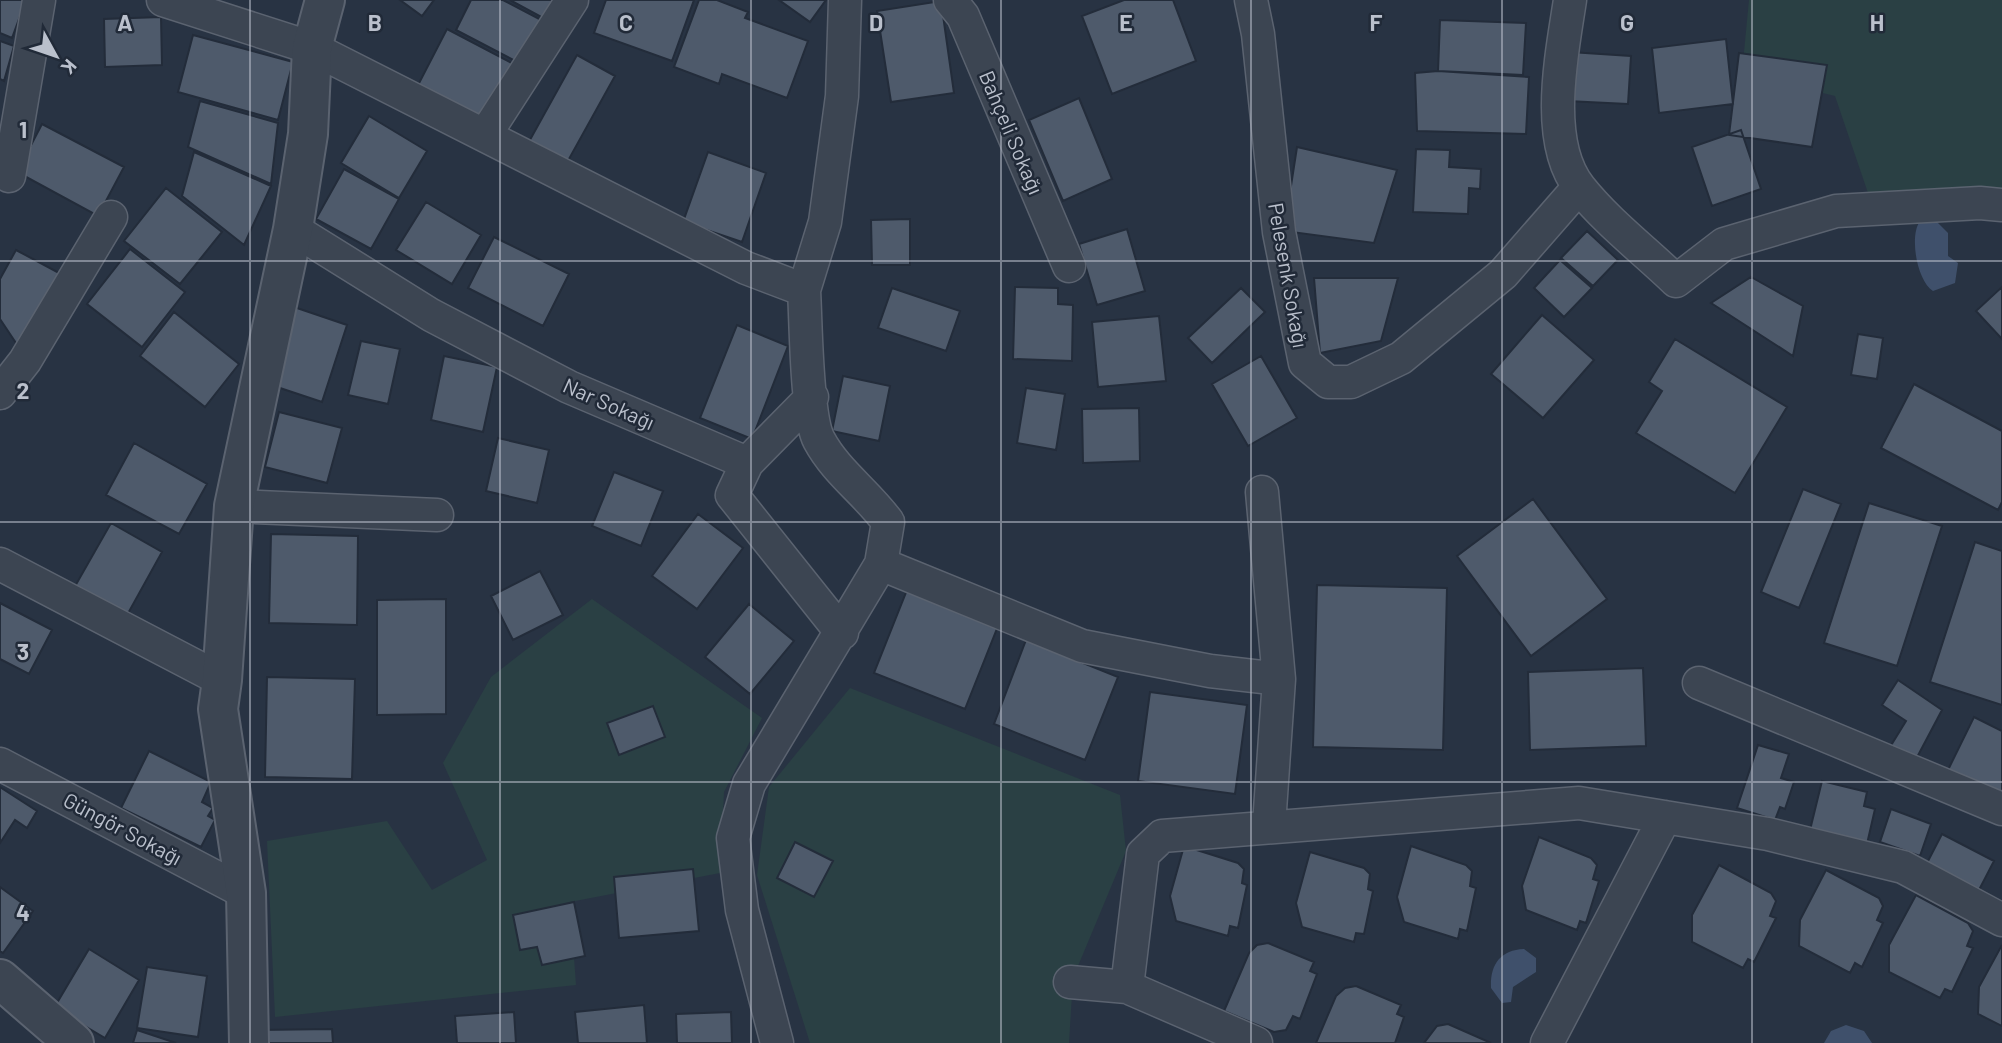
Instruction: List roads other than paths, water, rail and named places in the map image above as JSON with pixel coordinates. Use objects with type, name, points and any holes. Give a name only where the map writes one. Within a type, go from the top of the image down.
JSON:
[{"type":"street","points":[[9,176],[39,0]]},
{"type":"street","points":[[163,0],[312,47],[746,268],[804,290]]},
{"type":"street","points":[[249,1043],[246,893],[218,709],[234,506],[293,229],[308,134],[312,47],[326,0]]},
{"type":"street","points":[[485,135],[572,0]]},
{"type":"street","points":[[776,1043],[742,910],[733,838],[749,784],[881,564],[888,522],[826,452],[817,437],[812,397],[804,290],[825,222],[842,96],[845,0]]},
{"type":"street","name":"Bahçeli Sokağı","points":[[950,0],[963,16],[1069,267]]},
{"type":"street","name":"Pelesenk Sokağı","points":[[1251,0],[1258,34],[1279,232],[1305,363],[1328,382],[1351,383],[1402,358],[1503,274],[1578,187]]},
{"type":"street","points":[[1570,0],[1558,87],[1563,151],[1578,187],[1676,281],[1724,244],[1836,211],[1980,203],[2002,205]]},
{"type":"street","points":[[0,393],[25,361],[111,217]]},
{"type":"street","name":"Nar Sokağı","points":[[293,229],[431,315],[569,387],[747,463]]},
{"type":"street","points":[[812,397],[747,463],[732,495],[842,633]]},
{"type":"street","points":[[1262,492],[1279,679],[1269,825]]},
{"type":"street","points":[[234,506],[437,515]]},
{"type":"street","points":[[0,564],[222,680]]},
{"type":"street","points":[[881,564],[1082,646],[1210,671],[1279,679]]},
{"type":"street","points":[[1699,683],[2002,809]]},
{"type":"street","name":"Güngör Sokağı","points":[[0,764],[246,893]]},
{"type":"street","points":[[1127,986],[1143,854],[1162,836],[1269,825],[1579,803],[1768,834],[1903,866],[2002,920]]},
{"type":"street","points":[[1547,1043],[1665,817]]},
{"type":"street","points":[[0,979],[74,1043]]},
{"type":"street","points":[[1070,982],[1127,986],[1256,1043]]},
{"type":"water","points":[[1932,217],[1948,233],[1948,256],[1958,263],[1955,283],[1933,291],[1923,278],[1915,247],[1920,221]]},
{"type":"water","points":[[1524,949],[1536,958],[1536,972],[1513,987],[1511,1002],[1502,1003],[1491,988],[1492,972],[1503,956]]},
{"type":"water","points":[[1846,1025],[1864,1031],[1872,1043],[1824,1043],[1831,1031]]}]
